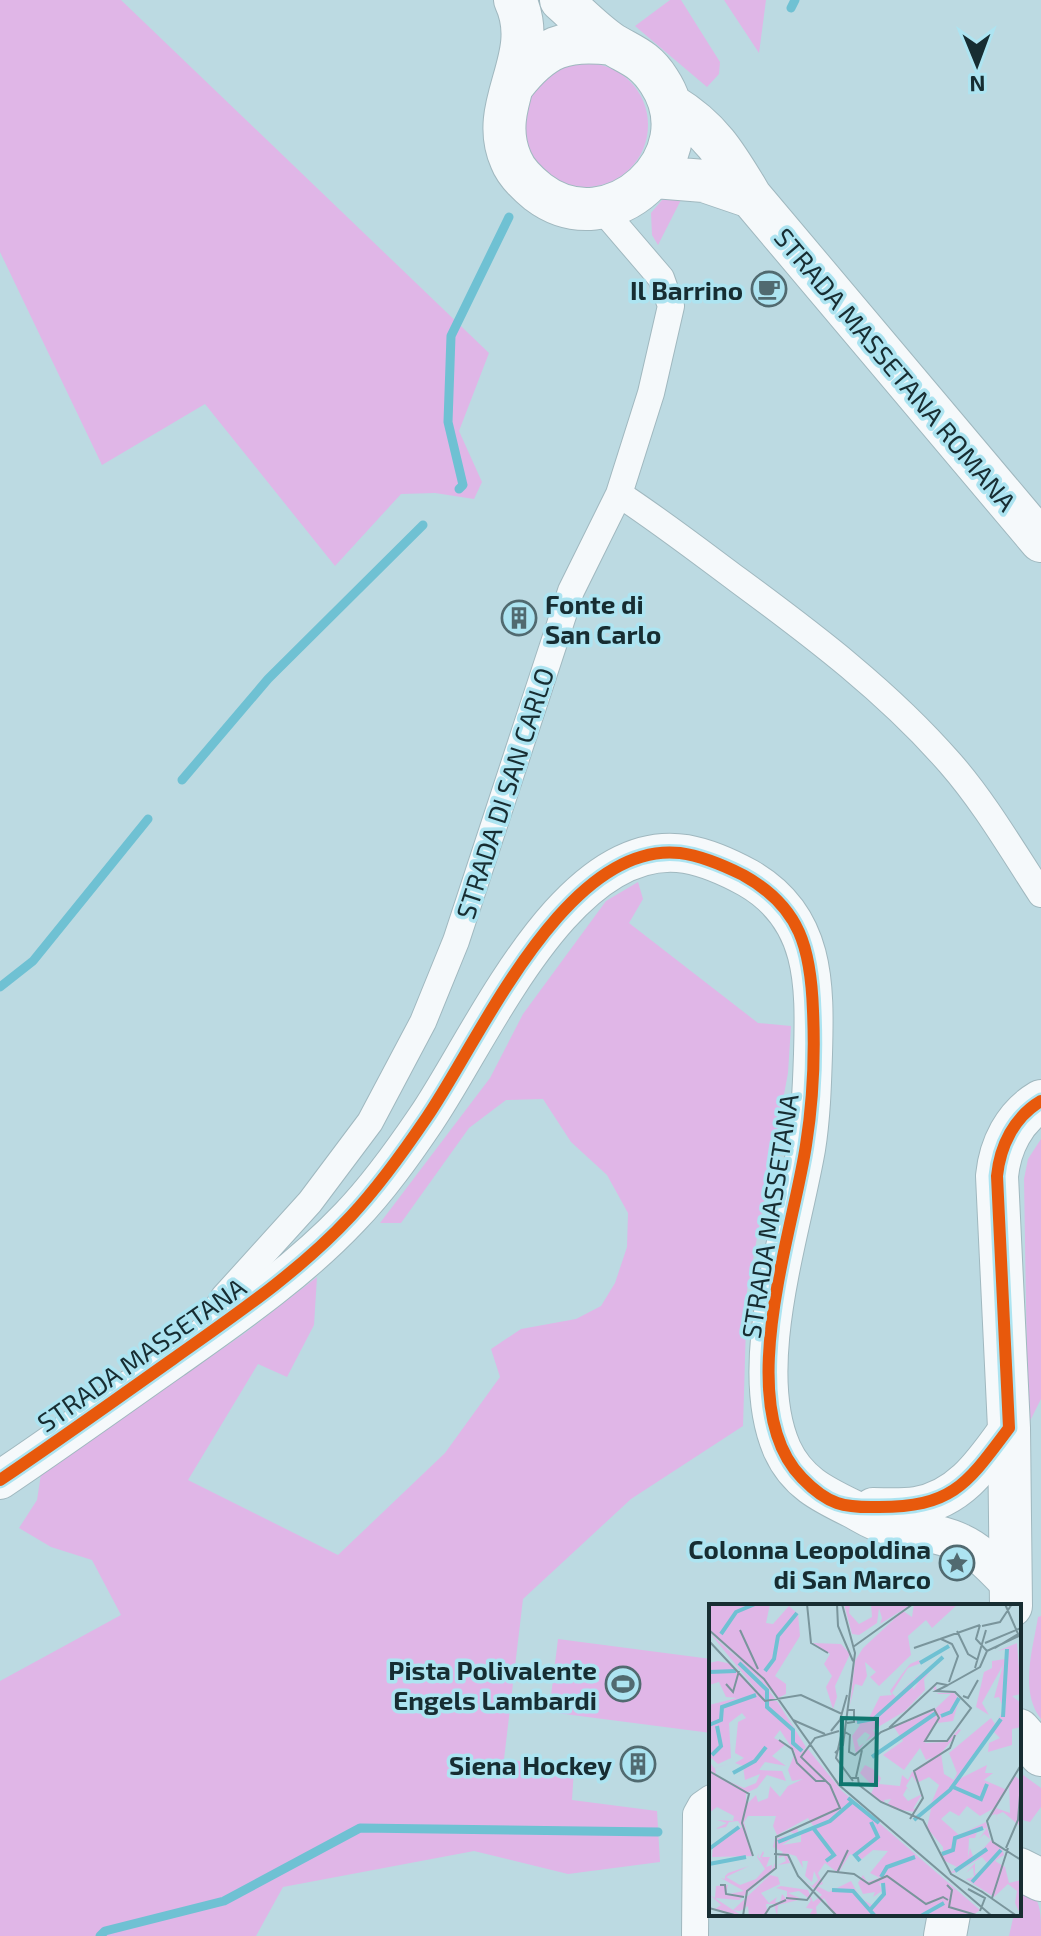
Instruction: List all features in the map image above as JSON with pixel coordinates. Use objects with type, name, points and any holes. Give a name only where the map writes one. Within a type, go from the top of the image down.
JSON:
[{"type":"main road","name":"STRADA MASSETANA ROMANA","points":[[514,84],[532,61],[556,46],[584,40],[612,44],[632,53],[649,66],[662,84],[671,105],[671,142],[665,160],[655,177],[631,197],[601,208],[574,208],[548,200],[527,183],[511,162],[504,136],[504,109],[514,84],[523,43],[521,19],[515,0]]},
{"type":"main road","name":"STRADA MASSETANA ROMANA","points":[[561,0],[612,44]]},
{"type":"main road","name":"STRADA MASSETANA ROMANA","points":[[671,105],[713,137],[751,197],[1041,541]]},
{"type":"main road","points":[[655,177],[704,181],[751,197]]},
{"type":"main road","name":"STRADA MASSETANA","points":[[1011,1596],[1009,1428],[997,1176],[1011,1130],[1041,1101]]},
{"type":"main road","points":[[1021,1732],[1041,1755]]},
{"type":"main road","points":[[1021,1870],[1041,1880]]},
{"type":"main road","points":[[945,1936],[949,1916]]},
{"type":"street","name":"STRADA DI SAN CARLO","points":[[197,1342],[224,1297],[310,1202],[370,1122],[423,1022],[449,960],[555,638],[584,561],[619,494],[651,393],[671,306],[661,278],[601,208]]},
{"type":"street","points":[[619,494],[790,618],[893,703],[980,801],[1041,894]]},
{"type":"street","name":"STRADA MASSETANA","points":[[0,1480],[289,1274],[349,1218],[428,1116],[513,978],[578,893],[630,860],[663,852],[692,855],[724,866],[766,890],[796,924],[806,949],[814,1028],[810,1118],[769,1344],[768,1386],[776,1432],[790,1464],[816,1491],[878,1522],[943,1536],[966,1545],[1011,1596]]},
{"type":"street","name":"STRADA MASSETANA","points":[[851,1508],[913,1507],[942,1499],[969,1479],[1009,1428]]},
{"type":"street","points":[[695,1936],[696,1814],[709,1799]]},
{"type":"shaded area","points":[[0,0],[121,0],[489,353],[459,431],[482,482],[474,499],[435,493],[401,494],[335,566],[205,404],[102,465],[0,252]]},
{"type":"shaded area","points":[[670,0],[681,0],[720,62],[719,74],[707,87],[635,26]]},
{"type":"shaded area","points":[[724,0],[766,0],[759,53]]},
{"type":"shaded area","points":[[586,63],[610,68],[630,81],[643,101],[648,125],[643,149],[630,169],[610,182],[586,187],[562,182],[542,169],[529,149],[524,125],[529,101],[542,81],[562,68]]},
{"type":"shaded area","points":[[686,190],[658,245],[652,235],[651,213],[668,193]]},
{"type":"shaded area","points":[[638,882],[643,899],[629,923],[758,1023],[791,1026],[788,1073],[747,1291],[743,1426],[631,1499],[523,1599],[504,1759],[574,1769],[572,1800],[657,1811],[660,1862],[568,1874],[474,1851],[283,1887],[256,1936],[0,1936],[0,1681],[121,1615],[92,1560],[51,1547],[19,1528],[37,1500],[41,1474],[245,1333],[317,1277],[314,1325],[287,1377],[258,1364],[188,1480],[338,1555],[445,1453],[500,1377],[491,1349],[521,1329],[576,1319],[601,1306],[615,1283],[627,1247],[628,1213],[607,1175],[571,1142],[543,1099],[506,1100],[469,1128],[401,1223],[380,1223],[490,1078],[523,1014],[606,901]]},
{"type":"shaded area","points":[[1041,1139],[1041,1399],[1028,1425],[1024,1179],[1028,1159]]},
{"type":"shaded area","points":[[1041,1616],[1041,1719],[1031,1696],[1029,1670],[1038,1617]]},
{"type":"shaded area","name":"Pista Polivalente Engels Lambardi","points":[[558,1639],[709,1659],[709,1733],[549,1712]]},
{"type":"shaded area","points":[[1021,1773],[1041,1788],[1041,1807],[1030,1822],[1021,1820]]},
{"type":"shaded area","points":[[1022,1883],[1039,1905],[1041,1936],[1009,1936],[1014,1916],[1021,1916]]},
{"type":"waterway","points":[[791,8],[795,0]]},
{"type":"waterway","points":[[459,489],[463,485],[448,422],[451,336],[509,217]]},
{"type":"waterway","points":[[182,780],[268,679],[423,525]]},
{"type":"waterway","points":[[0,987],[33,961],[148,819]]},
{"type":"waterway","points":[[100,1936],[105,1931],[224,1901],[360,1828],[658,1832]]},
{"type":"cycle path","points":[[0,1480],[243,1309],[331,1236],[372,1192],[410,1142],[531,950],[564,910],[600,878],[639,857],[680,853],[712,861],[743,875],[778,901],[799,932],[805,950],[812,989],[812,1095],[806,1145],[772,1318],[769,1364],[771,1408],[781,1447],[802,1478],[829,1499],[856,1507],[879,1507],[925,1503],[942,1497],[969,1478],[1009,1428],[997,1176],[1001,1154],[1010,1133],[1023,1115],[1041,1101]]},
{"type":"place","name":"Il Barrino","points":[[769,289]]},
{"type":"place","name":"Fonte di San Carlo","points":[[519,618]]},
{"type":"place","name":"Colonna Leopoldina di San Marco","points":[[957,1563]]},
{"type":"place","name":"Pista Polivalente Engels Lambardi","points":[[623,1684]]},
{"type":"place","name":"Siena Hockey","points":[[638,1764]]}]
